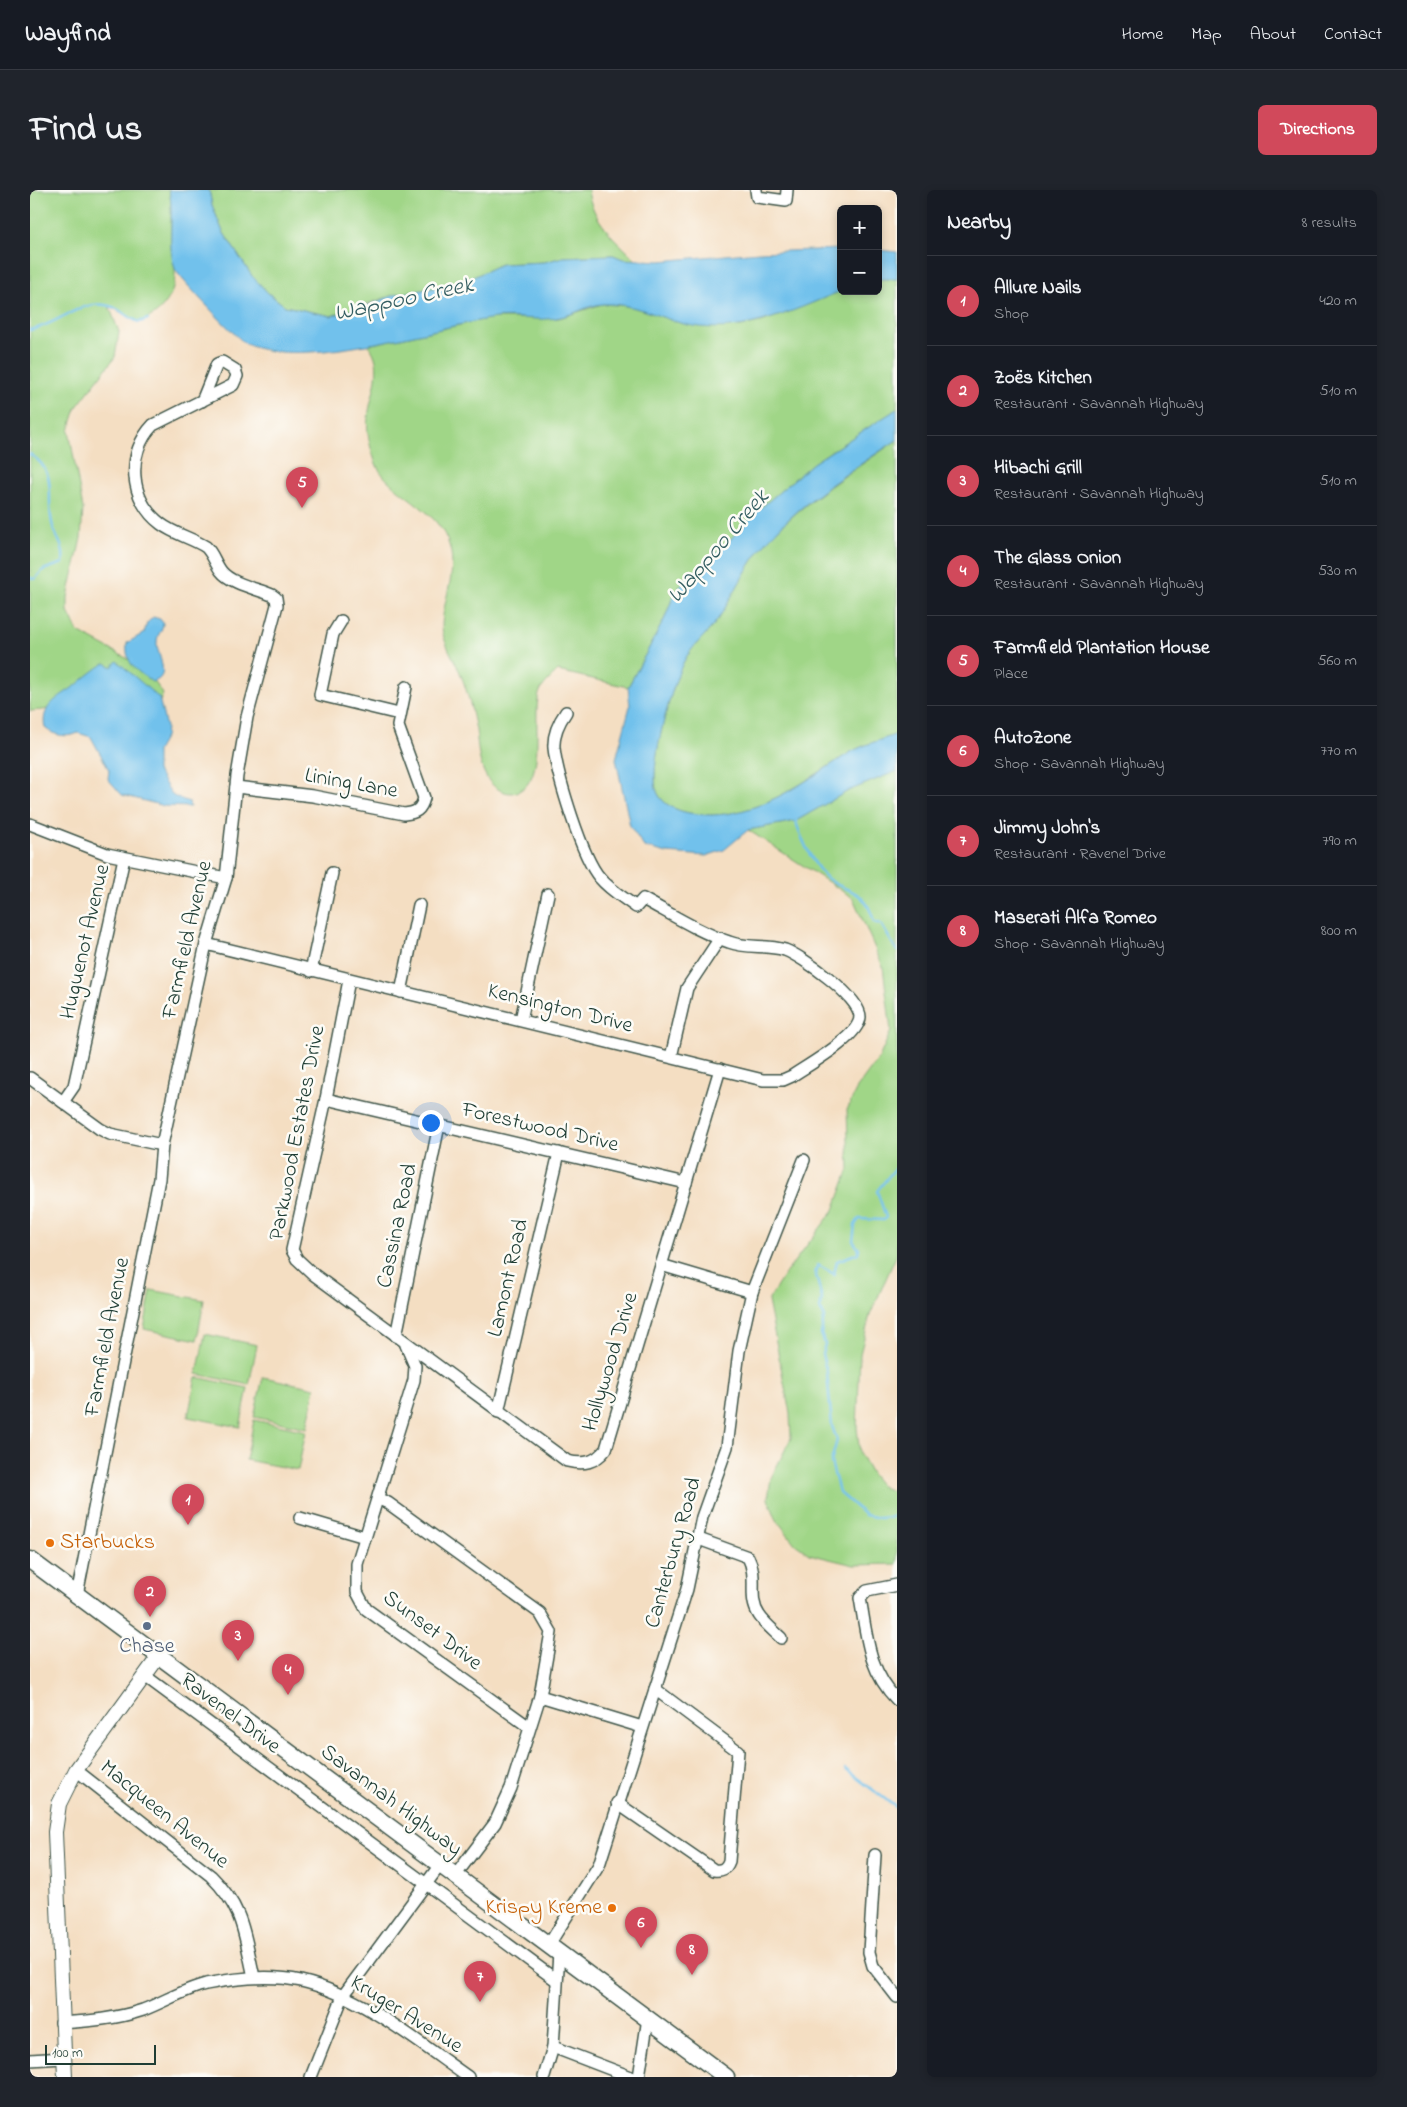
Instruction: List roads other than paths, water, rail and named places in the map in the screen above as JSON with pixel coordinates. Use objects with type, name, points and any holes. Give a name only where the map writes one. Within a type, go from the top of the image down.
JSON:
[{"type":"highway","name":"Savannah Highway","points":[[30,1560],[726,2077]]},
{"type":"main road","points":[[64,2077],[54,1832],[59,1804],[76,1770],[159,1656]]},
{"type":"street","points":[[756,190],[757,197],[761,199],[786,201],[787,190]]},
{"type":"street","name":"Farmfield Avenue","points":[[77,1595],[159,1179],[162,1145],[206,944],[226,878],[236,787],[247,717],[277,605],[276,598],[228,577],[222,571],[212,552],[206,547],[161,524],[146,507],[138,494],[135,482],[135,458],[145,434],[153,425],[202,401]]},
{"type":"street","points":[[341,620],[333,634],[320,695],[399,714]]},
{"type":"street","name":"Lining Lane","points":[[236,787],[313,796],[404,814],[414,813],[419,810],[424,798],[398,726],[406,688]]},
{"type":"street","points":[[566,712],[556,733],[554,748],[578,831],[596,873],[614,891],[636,907],[643,899],[720,938],[687,988],[672,1057]]},
{"type":"street","points":[[30,824],[108,854],[124,858]]},
{"type":"street","name":"Huguenot Avenue","points":[[64,1102],[74,1086],[124,858],[226,878]]},
{"type":"street","points":[[311,971],[332,873]]},
{"type":"street","points":[[521,1020],[548,894]]},
{"type":"street","points":[[402,992],[419,905]]},
{"type":"street","name":"Kensington Drive","points":[[206,944],[763,1080],[783,1080],[792,1076],[847,1038],[857,1027],[860,1017],[856,1005],[849,995],[797,956],[784,950],[743,946],[720,938]]},
{"type":"street","name":"Parkwood Estates Drive","points":[[349,980],[326,1099],[292,1250],[297,1259],[313,1274],[396,1336]]},
{"type":"street","name":"Hollywood Drive","points":[[396,1336],[567,1462],[584,1464],[601,1456],[606,1449],[720,1069]]},
{"type":"street","points":[[30,1078],[100,1129],[110,1134],[162,1145]]},
{"type":"street","name":"Forestwood Drive","points":[[326,1099],[686,1183]]},
{"type":"street","name":"Cassina Road","points":[[396,1336],[439,1125]]},
{"type":"street","name":"Lamont Road","points":[[498,1412],[559,1153]]},
{"type":"street","name":"Canterbury Road","points":[[553,1949],[599,1865],[617,1803],[655,1689],[686,1590],[696,1538],[727,1447],[739,1351],[752,1292],[804,1160]]},
{"type":"street","points":[[661,1265],[752,1292]]},
{"type":"street","name":"Sunset Drive","points":[[406,1343],[415,1366],[414,1380],[379,1499],[365,1537],[356,1576],[357,1592],[366,1609],[529,1727]]},
{"type":"street","points":[[379,1499],[388,1503],[540,1613],[551,1632],[540,1696],[504,1807],[495,1823],[455,1876]]},
{"type":"street","points":[[300,1518],[365,1537]]},
{"type":"street","points":[[696,1538],[740,1553],[748,1558],[754,1574],[754,1606],[759,1616],[781,1638]]},
{"type":"street","points":[[897,1585],[867,1591],[860,1598],[871,1659],[879,1678],[897,1700]]},
{"type":"street","name":"Ravenel Drive","points":[[145,1676],[556,1980]]},
{"type":"street","points":[[617,1803],[714,1870],[719,1871],[727,1866],[729,1861],[738,1751],[735,1746],[655,1689]]},
{"type":"street","points":[[540,1696],[642,1728]]},
{"type":"street","name":"Macqueen Avenue","points":[[76,1770],[211,1876],[226,1891],[238,1911],[254,1977]]},
{"type":"street","points":[[875,1855],[869,1952],[873,1966],[897,1997]]},
{"type":"street","points":[[311,2077],[343,1996],[440,1865]]},
{"type":"street","points":[[544,2077],[553,2047],[556,1980],[553,1949]]},
{"type":"street","name":"Kruger Avenue","points":[[61,2022],[111,2019],[143,2010],[205,1985],[254,1977],[302,1981],[343,1996],[388,2022],[468,2077]]},
{"type":"street","points":[[639,2077],[648,2018]]},
{"type":"street","points":[[553,2047],[631,2077]]},
{"type":"street","points":[[30,2060],[64,2058]]},
{"type":"water","name":"Wappoo Creek","points":[[169,190],[209,190],[212,205],[223,232],[252,276],[268,293],[285,306],[331,316],[367,306],[394,295],[461,283],[501,264],[545,262],[563,257],[613,255],[623,259],[660,261],[759,252],[837,249],[837,293],[782,315],[762,321],[722,328],[680,323],[633,307],[603,304],[552,319],[507,317],[489,319],[366,345],[332,350],[270,351],[246,344],[241,340],[178,274],[172,259],[171,250],[171,200]]},
{"type":"water","points":[[882,250],[897,252],[897,279],[882,279]]},
{"type":"water","points":[[897,409],[897,440],[813,498],[783,524],[761,548],[718,619],[686,657],[678,674],[662,729],[655,768],[655,783],[662,800],[675,809],[697,814],[731,813],[750,808],[786,793],[856,749],[897,734],[897,771],[848,791],[796,821],[748,830],[724,850],[706,856],[667,853],[644,847],[630,826],[616,759],[630,706],[628,687],[664,620],[673,597],[687,577],[707,563],[763,506],[813,463]]},
{"type":"water","points":[[153,617],[160,619],[163,623],[157,647],[163,671],[162,676],[158,680],[152,682],[133,666],[128,656],[127,643],[144,633],[147,623]]},
{"type":"water","points":[[117,661],[159,698],[166,727],[165,737],[157,751],[157,771],[173,796],[189,802],[190,807],[164,806],[122,795],[108,779],[109,770],[91,737],[78,733],[61,735],[45,728],[44,719],[46,712],[55,700],[105,663],[112,667]]},
{"type":"waterway","points":[[30,330],[41,327],[83,307],[93,305],[115,308],[139,322],[148,319]]},
{"type":"waterway","points":[[30,454],[40,462],[49,478],[51,516],[53,527],[62,548],[63,557],[63,563],[43,570],[35,579],[30,578]]},
{"type":"waterway","points":[[796,820],[803,840],[818,868],[830,880],[852,891],[864,901],[870,909],[874,922],[881,924],[897,951]]},
{"type":"waterway","points":[[897,1166],[877,1191],[886,1217],[884,1220],[859,1219],[855,1225],[853,1241],[859,1249],[858,1253],[837,1261],[834,1274],[818,1265],[815,1271],[822,1299],[820,1309],[824,1317],[821,1334],[825,1344],[822,1354],[827,1373],[832,1426],[837,1440],[831,1462],[839,1492],[865,1515],[880,1518],[897,1516]]},
{"type":"waterway","points":[[845,1769],[897,1808]]},
{"type":"place","name":"Farmfield Plantation House","points":[[302,508]]},
{"type":"place","name":"Allure Nails","points":[[188,1525]]},
{"type":"place","name":"Starbucks","points":[[50,1543]]},
{"type":"place","name":"Zoës Kitchen","points":[[150,1617]]},
{"type":"place","name":"Chase","points":[[147,1626]]},
{"type":"place","name":"Hibachi Grill","points":[[238,1661]]},
{"type":"place","name":"The Glass Onion","points":[[288,1695]]},
{"type":"place","name":"Krispy Kreme","points":[[612,1908]]},
{"type":"place","name":"AutoZone","points":[[641,1948]]},
{"type":"place","name":"Maserati Alfa Romeo","points":[[692,1975]]},
{"type":"place","name":"Jimmy John's","points":[[480,2002]]}]
